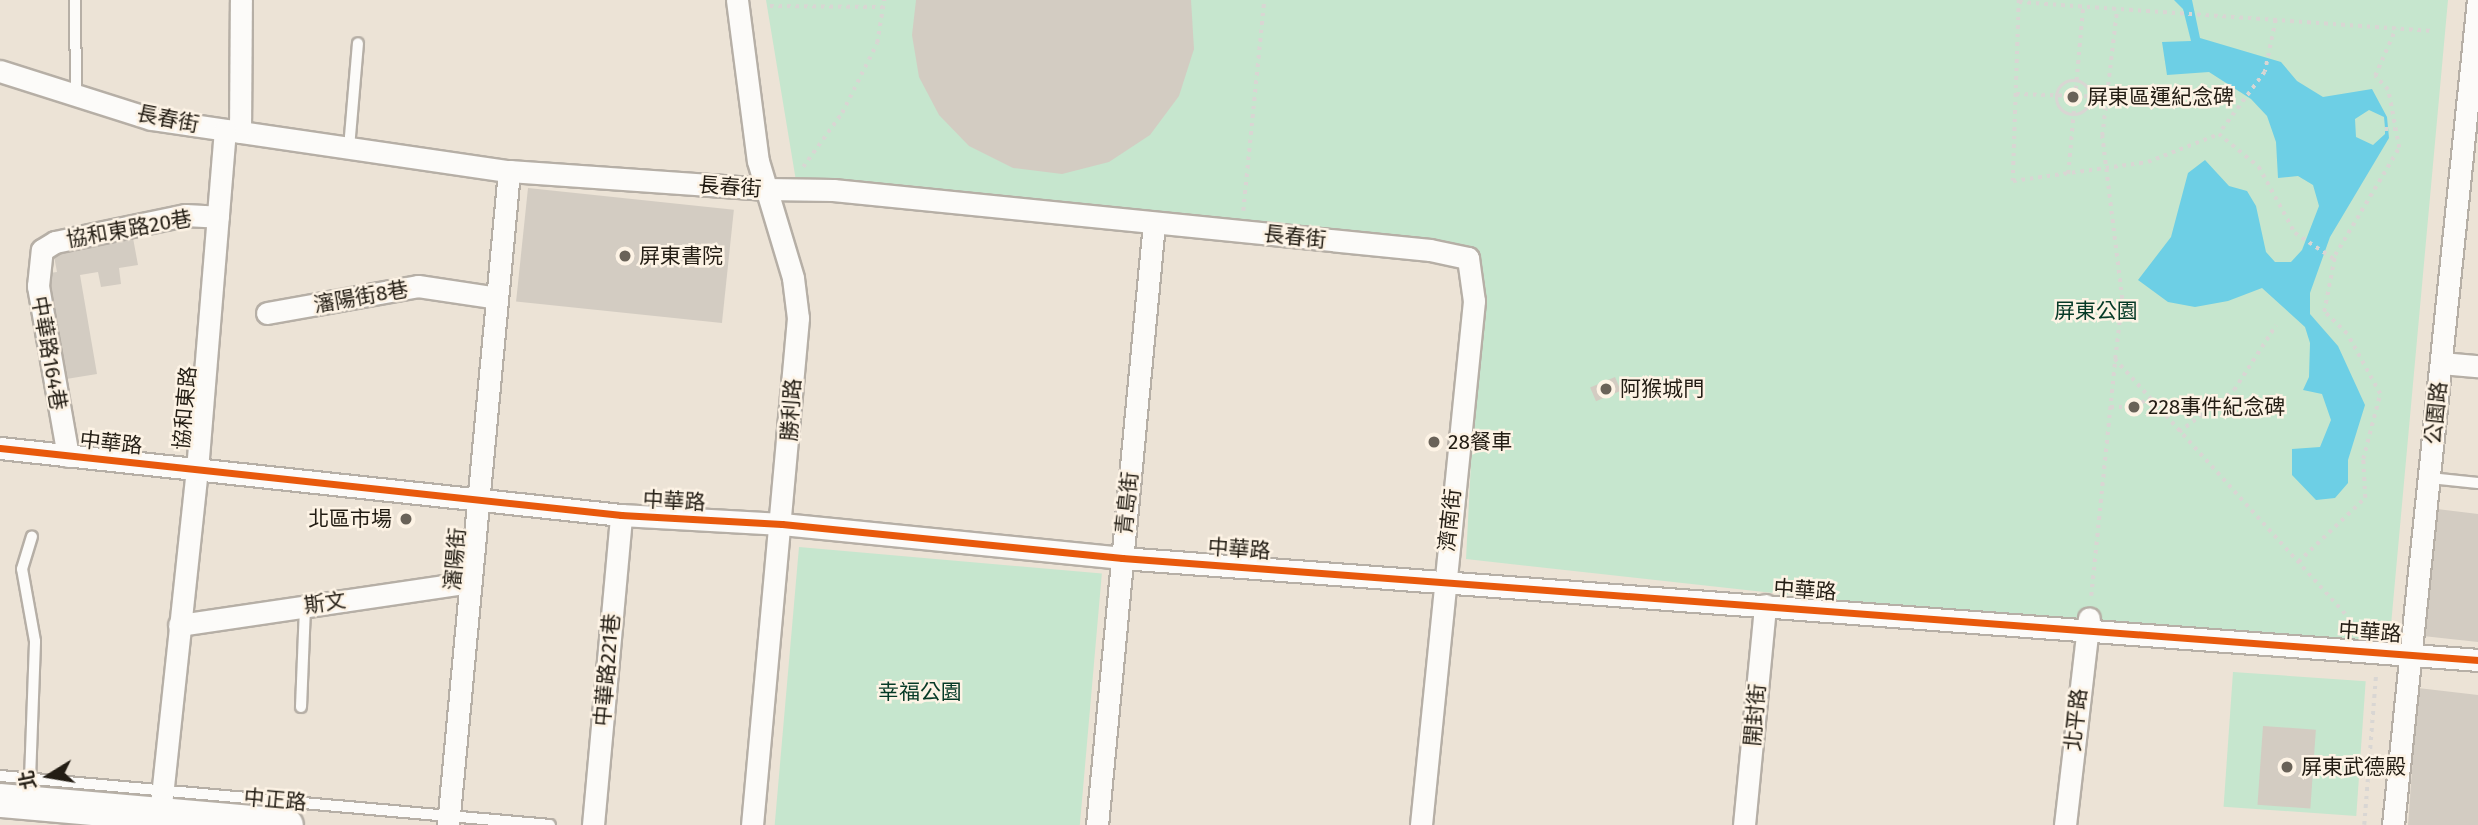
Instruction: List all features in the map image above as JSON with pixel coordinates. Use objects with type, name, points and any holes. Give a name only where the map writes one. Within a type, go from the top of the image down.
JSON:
[{"type":"main road","name":"中正路","points":[[0,800],[160,809],[286,825]]},
{"type":"street","name":"協和東路","points":[[160,809],[197,470],[218,217],[232,131],[241,0]]},
{"type":"street","name":"勝利路","points":[[737,0],[746,94],[766,189],[797,304],[782,524],[752,825]]},
{"type":"street","name":"公園路","points":[[2393,825],[2476,40],[2478,0]]},
{"type":"street","name":"長春街","points":[[0,71],[151,119],[509,171],[766,189],[833,190],[1430,250],[1468,258]]},
{"type":"street","name":"瀋陽街","points":[[448,820],[509,171]]},
{"type":"street","name":"協和東路20巷","points":[[42,250],[55,242],[185,215],[218,217]]},
{"type":"street","name":"青島街","points":[[1097,825],[1154,223]]},
{"type":"street","name":"中華路164巷","points":[[42,250],[38,286],[68,456]]},
{"type":"street","name":"濟南街","points":[[1421,825],[1474,301],[1468,258]]},
{"type":"street","name":"瀋陽街8巷","points":[[267,313],[418,286],[497,298]]},
{"type":"street","points":[[2441,363],[2478,366]]},
{"type":"street","name":"中華路","points":[[0,448],[621,515],[782,524],[1122,558],[1765,605],[2087,622],[2478,660]]},
{"type":"street","name":"中華路221巷","points":[[593,825],[621,515]]},
{"type":"street","name":"斯文","points":[[179,625],[470,582]]},
{"type":"street","name":"開封街","points":[[1744,825],[1765,605]]},
{"type":"street","name":"北平路","points":[[2065,825],[2087,622]]},
{"type":"lane","points":[[75,0],[76,95]]},
{"type":"lane","points":[[349,148],[358,43]]},
{"type":"lane","points":[[2430,478],[2478,483]]},
{"type":"lane","points":[[30,779],[35,641],[22,569],[32,536]]},
{"type":"lane","points":[[300,707],[305,606]]},
{"type":"lane","name":"中正路","points":[[0,776],[30,779],[160,809],[550,825]]},
{"type":"path","points":[[803,167],[842,113],[877,43],[884,0]]},
{"type":"path","points":[[1243,213],[1264,0]]},
{"type":"path","points":[[2276,20],[2265,72],[2219,134],[2148,162],[2103,171],[2013,181],[2019,1],[2433,31]]},
{"type":"path","points":[[770,6],[883,7]]},
{"type":"path","points":[[2068,174],[2082,6]]},
{"type":"path","points":[[2087,622],[2123,299],[2103,171],[2107,97],[2117,9]]},
{"type":"path","points":[[2298,562],[2365,498],[2363,459],[2380,394],[2347,334],[2324,312],[2334,259],[2399,148],[2388,90],[2375,76],[2396,29]]},
{"type":"path","points":[[2074,81],[2088,88],[2091,99],[2083,113],[2072,115],[2062,110],[2057,95],[2063,85],[2074,81]]},
{"type":"path","points":[[2016,94],[2091,99],[2107,97]]},
{"type":"path","points":[[2385,128],[2395,129]]},
{"type":"path","points":[[2219,134],[2259,167],[2295,233],[2334,259]]},
{"type":"path","points":[[2179,432],[2234,390],[2276,325]]},
{"type":"path","points":[[2115,359],[2378,650],[2364,825]]},
{"type":"path","points":[[2110,407],[2134,407],[2148,398]]},
{"type":"green space","name":"屏東公園","points":[[766,0],[2448,0],[2390,636],[2378,650],[1828,599],[1466,559],[1480,290],[1473,252],[1459,244],[796,181]]},
{"type":"green space","name":"幸福公園","points":[[799,547],[1102,573],[1080,825],[775,825]]},
{"type":"green space","name":"屏東武德殿","points":[[2233,672],[2366,681],[2356,816],[2224,807]]},
{"type":"water","points":[[2174,0],[2192,0],[2200,38],[2281,62],[2297,81],[2323,97],[2372,89],[2387,117],[2389,138],[2330,237],[2310,293],[2310,314],[2338,346],[2365,405],[2348,460],[2348,483],[2335,498],[2316,500],[2292,475],[2292,449],[2320,447],[2331,420],[2322,394],[2303,390],[2309,377],[2310,343],[2305,327],[2262,288],[2228,301],[2195,307],[2168,302],[2138,280],[2171,237],[2188,173],[2205,160],[2229,186],[2247,191],[2256,206],[2266,252],[2275,262],[2291,262],[2302,250],[2319,206],[2313,185],[2298,176],[2278,178],[2276,142],[2267,116],[2251,99],[2209,72],[2167,75],[2162,42],[2191,41],[2183,9]],"holes":[[[2369,110],[2384,117],[2385,134],[2373,145],[2356,137],[2355,119]]]},
{"type":"building","points":[[916,0],[1191,0],[1194,49],[1179,96],[1150,135],[1109,162],[1062,174],[1013,168],[969,146],[939,115],[919,77],[912,35]]},
{"type":"building","name":"屏東書院","points":[[528,188],[734,210],[722,323],[516,301]]},
{"type":"building","points":[[133,238],[138,265],[119,268],[121,284],[101,287],[98,272],[80,275],[97,374],[60,380],[42,274],[57,272],[53,251]]},
{"type":"building","name":"阿猴城門","points":[[1615,377],[1621,391],[1596,401],[1590,388]]},
{"type":"building","points":[[2437,509],[2478,514],[2478,642],[2423,636]]},
{"type":"building","points":[[2418,688],[2478,695],[2478,825],[2408,825]]},
{"type":"building","name":"屏東武德殿","points":[[2263,726],[2316,730],[2310,809],[2257,805]]},
{"type":"cycle path","points":[[0,448],[621,515],[782,524],[1122,558],[2478,660]]},
{"type":"place","name":"屏東區運紀念碑","points":[[2073,97]]},
{"type":"place","name":"屏東書院","points":[[625,256]]},
{"type":"place","name":"阿猴城門","points":[[1606,389]]},
{"type":"place","name":"228事件紀念碑","points":[[2134,407]]},
{"type":"place","name":"28餐車","points":[[1434,442]]},
{"type":"place","name":"北區市場","points":[[406,519]]},
{"type":"place","name":"屏東武德殿","points":[[2287,767]]}]
